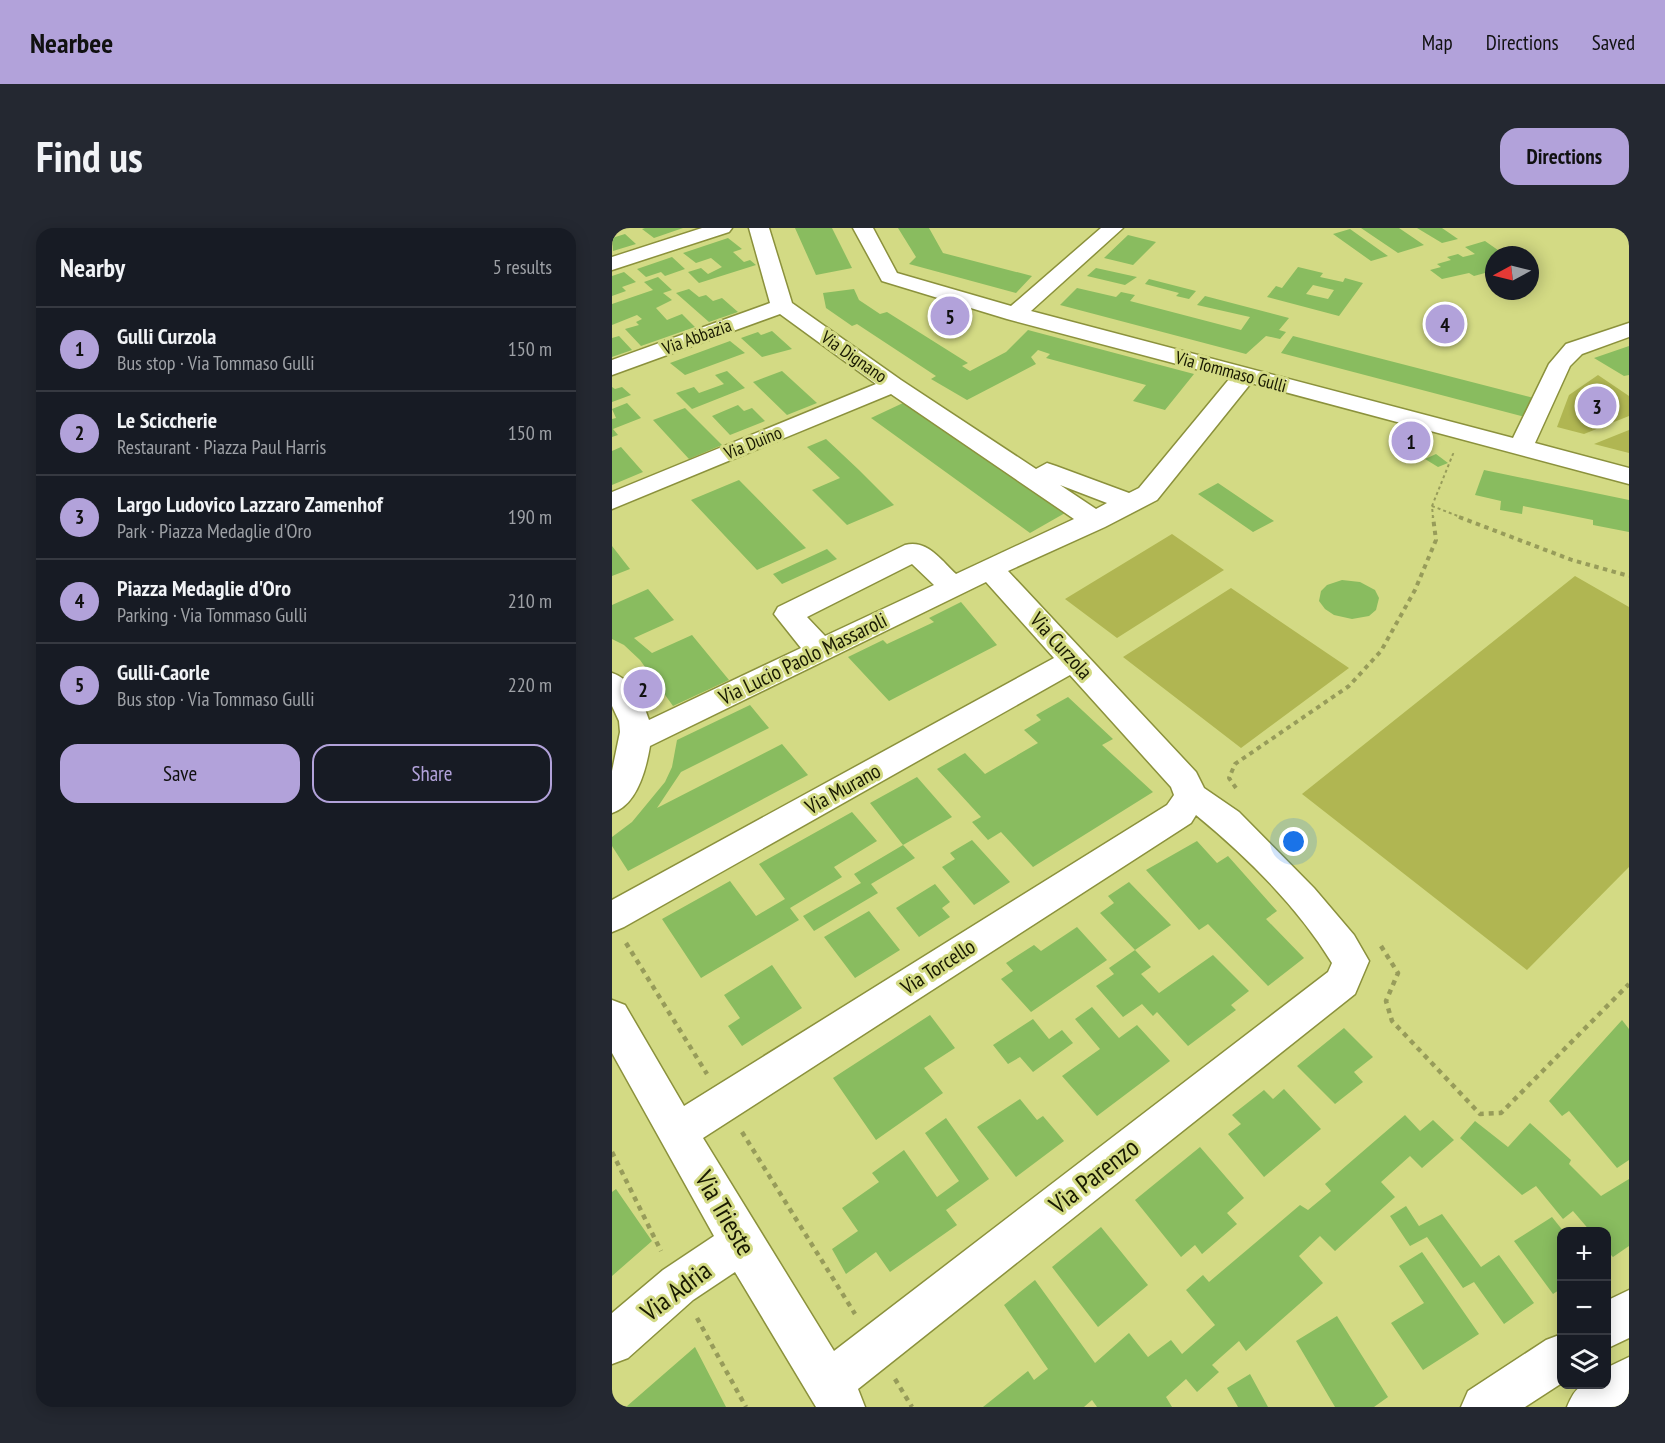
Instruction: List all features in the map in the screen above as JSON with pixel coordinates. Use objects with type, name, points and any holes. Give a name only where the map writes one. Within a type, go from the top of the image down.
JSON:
[{"type":"street","points":[[612,264],[722,228]]},
{"type":"street","points":[[759,228],[782,306]]},
{"type":"street","name":"Via Tommaso Gulli","points":[[863,228],[889,278],[1015,314],[1629,476]]},
{"type":"street","points":[[1015,314],[1113,228]]},
{"type":"street","name":"Via Abbazia","points":[[612,368],[782,306]]},
{"type":"street","name":"Via Dignano","points":[[782,306],[893,385],[1096,520]]},
{"type":"street","points":[[1520,448],[1560,364],[1574,349],[1629,330]]},
{"type":"street","points":[[971,578],[1148,494],[1245,375]]},
{"type":"street","name":"Via Duino","points":[[612,501],[893,385]]},
{"type":"street","name":"Via Dignano","points":[[995,451],[1130,503]]},
{"type":"street","name":"Via Curzola","points":[[820,650],[788,614],[915,551],[971,578],[1074,660],[1185,781],[1191,796],[1212,807],[1233,825],[1336,936],[1363,950]]},
{"type":"street","name":"Via Lucio Paolo Massaroli","points":[[635,740],[971,578]]},
{"type":"street","name":"Via Murano","points":[[618,929],[1074,660]]},
{"type":"street","points":[[612,684],[632,713],[635,740],[632,764],[619,793],[612,800]]},
{"type":"street","name":"Via Torcello","points":[[679,1131],[1179,814],[1191,796]]},
{"type":"street","name":"Via Parenzo","points":[[835,1395],[875,1347],[1342,983],[1363,950]]},
{"type":"street","name":"Via Trieste","points":[[612,1017],[679,1131],[741,1244],[835,1395]]},
{"type":"street","name":"Via Adria","points":[[612,1342],[678,1285],[741,1244]]},
{"type":"street","points":[[1611,1323],[1629,1312]]},
{"type":"street","points":[[1484,1407],[1557,1359]]},
{"type":"street","points":[[1590,1407],[1629,1380]]},
{"type":"path","points":[[1241,794],[1228,778],[1235,764],[1349,686],[1381,651],[1415,590],[1436,540],[1432,506],[1453,454],[1463,457]]},
{"type":"path","points":[[1432,506],[1572,560],[1629,576]]},
{"type":"path","points":[[618,929],[912,1407]]},
{"type":"path","points":[[1363,950],[1388,952],[1398,973],[1386,1001],[1392,1021],[1480,1114],[1501,1113],[1629,984]]},
{"type":"green space","points":[[1598,375],[1629,396],[1629,416],[1584,434],[1557,427],[1569,395]]},
{"type":"green space","points":[[1629,430],[1629,453],[1594,444]]},
{"type":"green space","points":[[1172,534],[1224,570],[1117,638],[1065,599]]},
{"type":"green space","points":[[1575,576],[1629,607],[1629,867],[1527,970],[1302,794]]},
{"type":"green space","points":[[1231,588],[1349,668],[1241,748],[1123,657]]},
{"type":"building","points":[[683,228],[654,238],[642,229]]},
{"type":"building","points":[[795,228],[832,228],[852,268],[816,275]]},
{"type":"building","points":[[898,228],[929,228],[943,253],[1032,276],[1016,293],[909,264],[916,257]]},
{"type":"building","points":[[1361,228],[1399,228],[1424,245],[1398,253]]},
{"type":"building","points":[[1417,228],[1442,228],[1458,239],[1442,243]]},
{"type":"building","points":[[1350,229],[1388,256],[1371,261],[1333,234]]},
{"type":"building","points":[[625,234],[636,244],[613,251],[612,238]]},
{"type":"building","points":[[1128,235],[1156,242],[1133,265],[1104,258]]},
{"type":"building","points":[[728,238],[742,249],[733,252],[744,262],[750,260],[756,265],[699,283],[688,272],[701,268],[708,274],[722,267],[711,258],[696,263],[683,253]]},
{"type":"building","points":[[1485,241],[1492,246],[1485,246],[1485,273],[1474,276],[1469,273],[1442,279],[1430,270],[1441,267],[1437,264],[1451,260],[1447,257],[1458,254],[1463,257],[1475,254],[1465,247]]},
{"type":"building","points":[[672,257],[685,269],[665,276],[661,272],[646,277],[637,269]]},
{"type":"building","points":[[1298,267],[1323,273],[1320,277],[1343,282],[1345,278],[1363,283],[1339,316],[1267,297],[1276,286],[1282,288]],"holes":[[[1313,285],[1334,290],[1328,299],[1306,294]]]},
{"type":"building","points":[[1096,268],[1137,277],[1125,285],[1087,276]]},
{"type":"building","points":[[624,272],[636,282],[622,287],[626,291],[612,296],[612,276]]},
{"type":"building","points":[[658,277],[672,290],[663,293],[672,300],[656,308],[667,320],[682,314],[695,327],[641,346],[625,329],[639,325],[636,322],[642,319],[637,315],[612,325],[612,304],[653,290],[644,282]]},
{"type":"building","points":[[1149,279],[1196,291],[1189,299],[1176,296],[1179,293],[1145,284]]},
{"type":"building","points":[[1077,288],[1116,297],[1121,292],[1135,295],[1130,301],[1241,330],[1250,317],[1197,305],[1205,296],[1289,318],[1279,330],[1286,332],[1280,339],[1266,336],[1246,354],[1060,305]]},
{"type":"building","points":[[689,289],[699,297],[706,295],[713,301],[722,298],[738,312],[709,322],[676,293]]},
{"type":"building","points":[[854,289],[859,300],[880,314],[887,312],[968,363],[962,366],[970,371],[1006,352],[1028,330],[1194,374],[1165,410],[1133,401],[1146,385],[1046,358],[1050,354],[1038,350],[1031,357],[1036,364],[967,400],[931,379],[936,376],[857,324],[852,326],[826,308],[823,293]]},
{"type":"building","points":[[772,331],[792,349],[762,357],[741,338],[758,332],[761,335]]},
{"type":"building","points":[[619,336],[632,350],[612,357],[612,338]]},
{"type":"building","points":[[1293,336],[1534,398],[1525,417],[1281,353]]},
{"type":"building","points":[[730,341],[745,353],[685,375],[670,363]]},
{"type":"building","points":[[1629,346],[1629,375],[1624,376],[1594,358]]},
{"type":"building","points":[[727,371],[745,388],[692,409],[676,393],[694,387],[699,393],[724,384],[715,375]]},
{"type":"building","points":[[782,371],[817,403],[787,415],[753,382]]},
{"type":"building","points":[[612,387],[615,389],[622,387],[631,395],[612,402]]},
{"type":"building","points":[[627,403],[641,418],[613,429],[618,435],[612,437],[612,419],[616,418],[612,409]]},
{"type":"building","points":[[903,403],[1065,513],[1030,533],[871,418]]},
{"type":"building","points":[[738,405],[744,411],[752,408],[765,421],[730,435],[712,416]]},
{"type":"building","points":[[685,408],[722,445],[689,459],[653,420]]},
{"type":"building","points":[[826,439],[894,505],[847,525],[812,490],[840,478],[807,447]]},
{"type":"building","points":[[621,447],[643,472],[612,485],[612,451]]},
{"type":"building","points":[[1436,454],[1448,463],[1438,467],[1425,459]]},
{"type":"building","points":[[1484,470],[1629,500],[1629,532],[1593,525],[1593,520],[1523,506],[1522,514],[1500,510],[1501,501],[1475,495]]},
{"type":"building","points":[[739,480],[806,548],[757,570],[691,500]]},
{"type":"building","points":[[1218,483],[1274,521],[1253,532],[1198,494]]},
{"type":"building","points":[[612,546],[630,569],[612,576]]},
{"type":"building","points":[[827,549],[837,559],[782,584],[773,574]]},
{"type":"building","points":[[1342,580],[1360,582],[1375,590],[1379,598],[1376,610],[1369,616],[1352,619],[1334,615],[1325,609],[1319,601],[1321,591],[1327,585]]},
{"type":"building","points":[[648,589],[674,620],[634,638],[652,653],[692,635],[729,680],[673,706],[640,660],[624,645],[612,639],[612,605]]},
{"type":"building","points":[[961,602],[997,645],[889,701],[848,657],[883,640],[887,644],[934,622],[929,618]]},
{"type":"building","points":[[1068,697],[1113,739],[1102,745],[1153,792],[1033,867],[1001,832],[988,840],[972,822],[981,817],[937,769],[965,753],[985,774],[1038,743],[1024,730],[1041,720],[1036,715]]},
{"type":"building","points":[[750,705],[769,728],[681,772],[657,808],[782,744],[808,775],[628,871],[612,846],[612,837],[632,822],[665,782],[672,767],[677,740]]},
{"type":"building","points":[[917,777],[952,817],[903,845],[870,803]]},
{"type":"building","points":[[852,812],[877,841],[834,867],[842,877],[790,908],[799,920],[701,978],[662,919],[730,881],[756,916],[785,899],[759,864]]},
{"type":"building","points":[[972,840],[1010,882],[974,905],[942,867],[955,859],[950,853]]},
{"type":"building","points":[[1197,841],[1217,863],[1228,856],[1277,911],[1266,919],[1304,958],[1268,986],[1208,924],[1199,930],[1146,870]]},
{"type":"building","points":[[903,845],[915,858],[871,884],[878,893],[814,931],[803,916],[861,883],[854,874]]},
{"type":"building","points":[[1129,882],[1171,925],[1135,950],[1100,913],[1114,903],[1108,896]]},
{"type":"building","points":[[935,884],[950,902],[942,908],[950,917],[919,937],[896,908]]},
{"type":"building","points":[[869,911],[900,950],[855,978],[824,937]]},
{"type":"building","points":[[1077,927],[1107,960],[1031,1012],[1001,979],[1013,971],[1006,963],[1034,945],[1041,951]]},
{"type":"building","points":[[1135,950],[1151,967],[1141,974],[1159,993],[1213,955],[1249,991],[1231,1005],[1236,1010],[1188,1046],[1157,1012],[1153,1016],[1142,1004],[1123,1017],[1096,986],[1114,974],[1109,968]]},
{"type":"building","points":[[772,965],[802,1008],[742,1046],[728,1026],[740,1018],[724,995]]},
{"type":"building","points":[[1092,1007],[1119,1038],[1137,1025],[1170,1061],[1097,1116],[1062,1076],[1100,1049],[1075,1019]]},
{"type":"building","points":[[930,1015],[955,1048],[924,1068],[943,1093],[876,1140],[833,1078]]},
{"type":"building","points":[[1033,1019],[1049,1039],[1062,1030],[1073,1043],[1033,1072],[1020,1057],[1008,1064],[993,1045]]},
{"type":"building","points":[[1622,1020],[1629,1029],[1629,1160],[1617,1168],[1569,1111],[1562,1116],[1549,1101]]},
{"type":"building","points":[[1344,1028],[1373,1057],[1354,1072],[1363,1082],[1335,1104],[1297,1066]]},
{"type":"building","points":[[1284,1089],[1321,1129],[1264,1177],[1228,1134],[1241,1124],[1232,1115],[1264,1090],[1273,1099]]},
{"type":"building","points":[[1020,1099],[1037,1120],[1043,1116],[1064,1141],[1016,1177],[977,1127]]},
{"type":"building","points":[[1405,1115],[1420,1131],[1433,1120],[1454,1140],[1422,1168],[1410,1156],[1381,1182],[1395,1197],[1335,1251],[1320,1236],[1299,1256],[1323,1283],[1246,1351],[1239,1341],[1212,1365],[1219,1372],[1197,1392],[1186,1379],[1166,1397],[1172,1407],[1097,1407],[1092,1400],[1084,1407],[983,1407],[1028,1371],[1034,1380],[1048,1369],[1004,1305],[1035,1280],[1095,1363],[1129,1333],[1148,1357],[1171,1340],[1182,1354],[1215,1325],[1186,1290],[1203,1275],[1209,1282],[1300,1205],[1308,1210],[1331,1191],[1325,1184]]},
{"type":"building","points":[[946,1118],[989,1179],[946,1210],[957,1225],[890,1272],[876,1252],[846,1274],[832,1249],[858,1231],[842,1208],[879,1182],[872,1173],[904,1150],[937,1197],[959,1181],[925,1133]]},
{"type":"building","points":[[1475,1121],[1508,1147],[1530,1123],[1571,1160],[1569,1164],[1601,1196],[1629,1179],[1629,1246],[1613,1257],[1611,1255],[1611,1227],[1587,1227],[1573,1211],[1563,1219],[1536,1186],[1522,1195],[1460,1138]]},
{"type":"building","points":[[1200,1147],[1244,1198],[1227,1213],[1237,1224],[1202,1254],[1195,1245],[1181,1257],[1135,1200]]},
{"type":"building","points":[[616,1189],[652,1241],[612,1276],[612,1192]]},
{"type":"building","points":[[1406,1206],[1419,1226],[1442,1214],[1481,1267],[1499,1255],[1534,1303],[1504,1324],[1474,1282],[1463,1288],[1427,1237],[1410,1246],[1390,1216]]},
{"type":"building","points":[[1552,1217],[1560,1227],[1557,1227],[1557,1291],[1553,1294],[1514,1241]]},
{"type":"building","points":[[1101,1227],[1148,1285],[1098,1327],[1052,1267]]},
{"type":"building","points":[[1422,1252],[1479,1334],[1423,1370],[1391,1323],[1424,1303],[1399,1266]]},
{"type":"building","points":[[1337,1316],[1388,1397],[1374,1407],[1335,1407],[1296,1341]]},
{"type":"building","points":[[695,1347],[726,1407],[626,1407]]},
{"type":"building","points":[[1250,1374],[1268,1407],[1238,1407],[1227,1388]]},
{"type":"place","name":"Gulli-Caorle","points":[[950,316]]},
{"type":"place","name":"Piazza Medaglie d'Oro","points":[[1445,324]]},
{"type":"place","name":"Largo Ludovico Lazzaro Zamenhof","points":[[1597,406]]},
{"type":"place","name":"Gulli Curzola","points":[[1411,441]]},
{"type":"place","name":"Le Sciccherie","points":[[643,689]]}]
